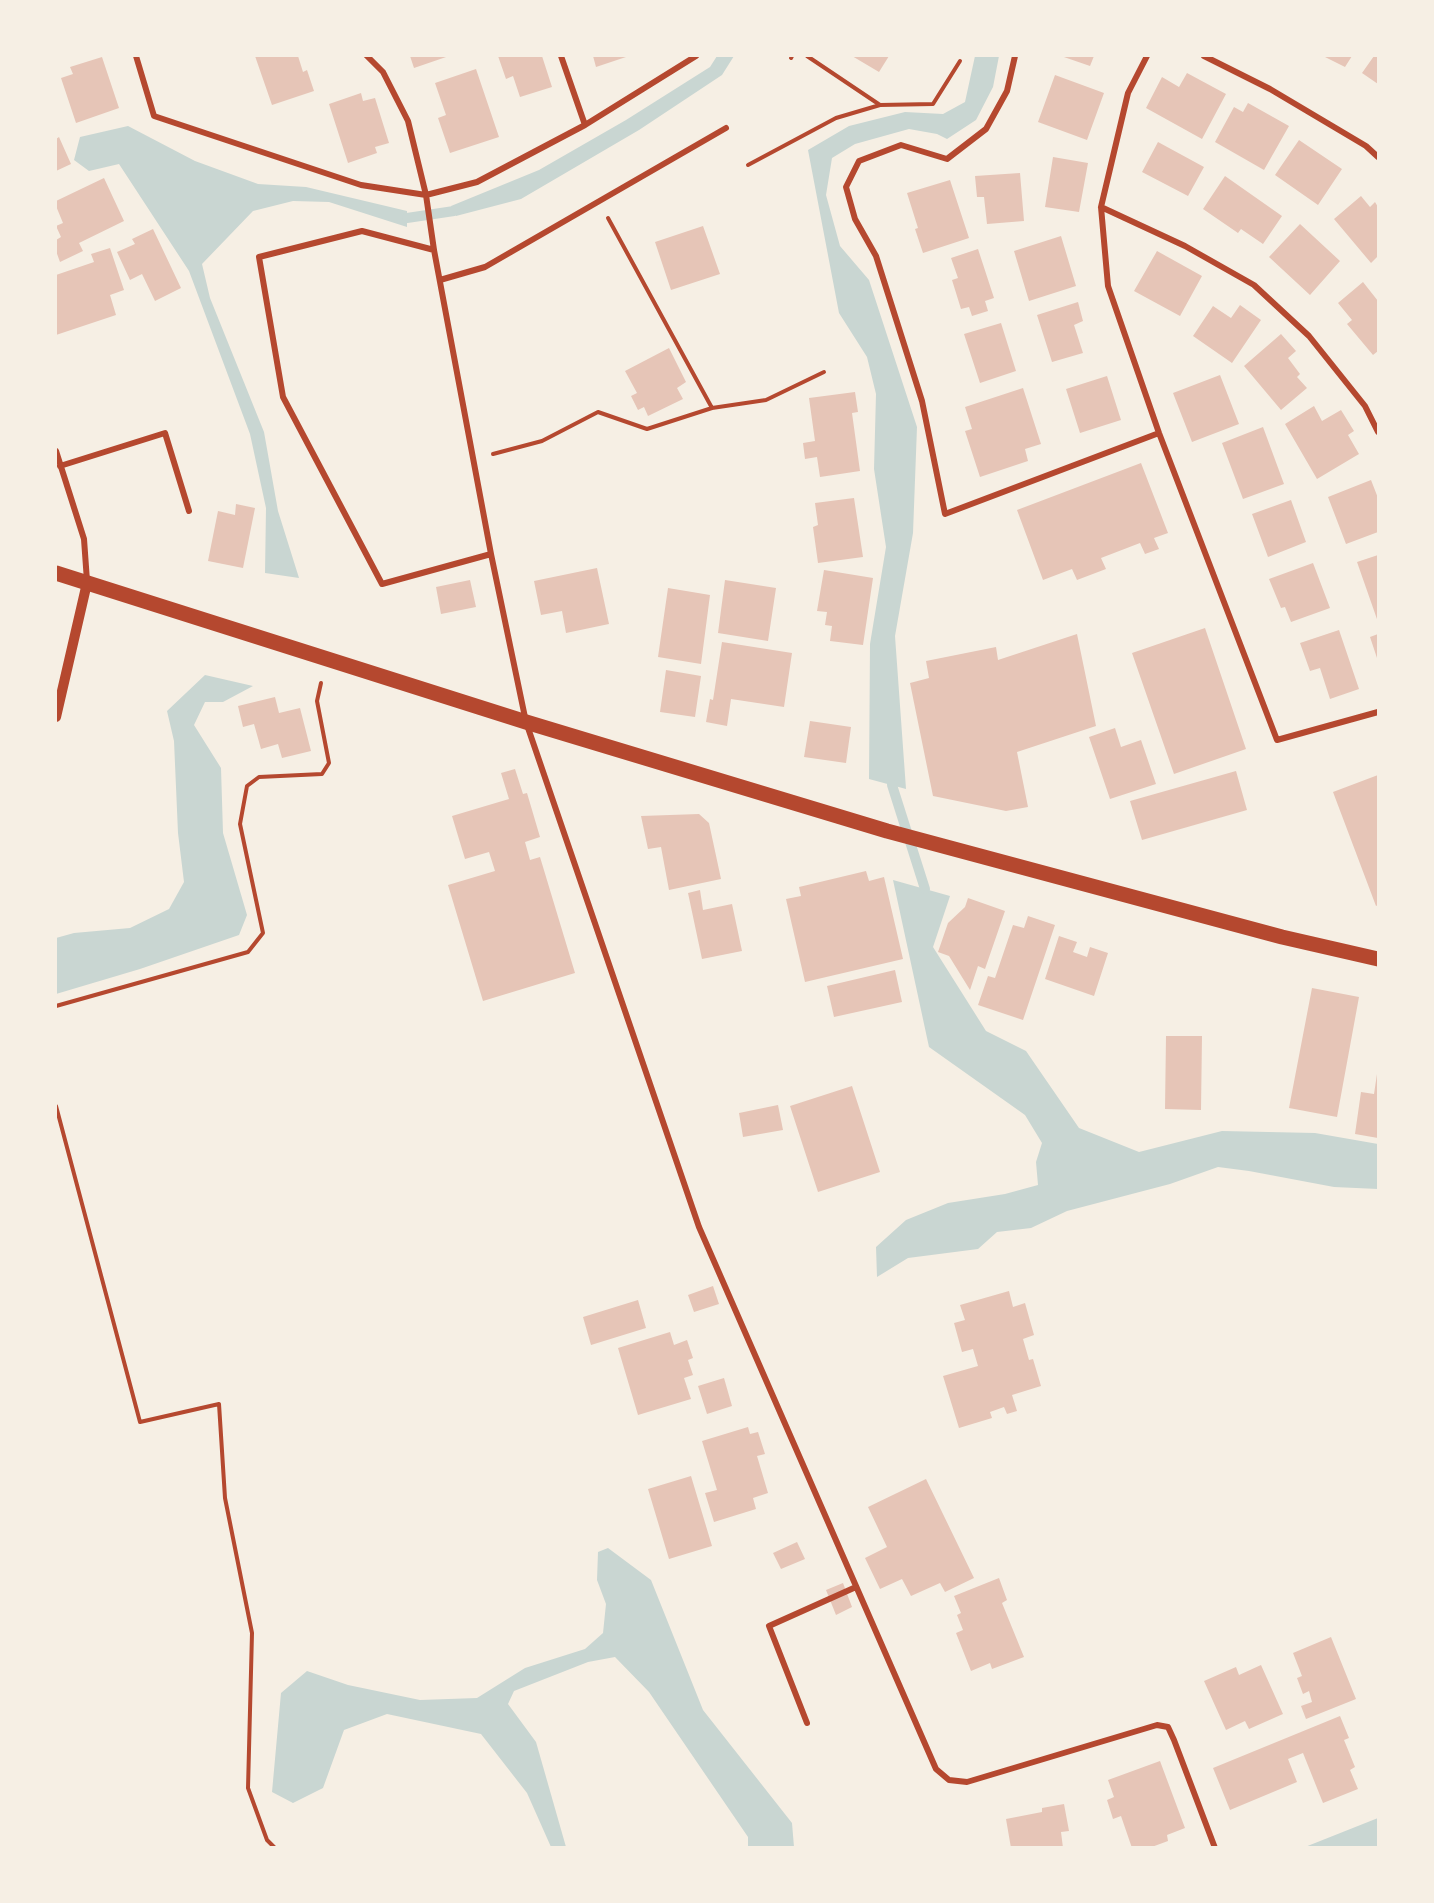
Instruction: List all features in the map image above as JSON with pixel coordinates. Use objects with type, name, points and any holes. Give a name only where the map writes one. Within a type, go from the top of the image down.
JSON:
[{"type":"main road","points":[[56,573],[526,722],[887,831],[1282,937],[1378,958]]},
{"type":"street","points":[[136,56],[154,116],[361,185],[426,195],[477,182],[585,125],[696,56]]},
{"type":"street","points":[[367,56],[383,72],[408,121],[426,195],[434,250],[491,554],[526,722],[699,1227],[936,1769],[948,1780],[967,1782],[1157,1725],[1168,1727],[1215,1848]]},
{"type":"street","points":[[561,56],[585,125]]},
{"type":"street","points":[[1015,56],[1007,91],[986,129],[947,159],[901,145],[859,161],[846,187],[855,219],[876,256],[922,401],[945,513],[1159,433]]},
{"type":"street","points":[[1147,56],[1128,93],[1101,207],[1108,286],[1159,433],[1277,740],[1378,712]]},
{"type":"street","points":[[1204,56],[1299,106],[1366,146],[1378,157]]},
{"type":"street","points":[[440,280],[485,267],[726,128]]},
{"type":"street","points":[[1101,207],[1185,246],[1254,285],[1309,336],[1365,406],[1378,432]]},
{"type":"street","points":[[434,250],[362,231],[259,257],[283,397],[382,584],[491,554]]},
{"type":"street","points":[[60,466],[165,433],[189,511]]},
{"type":"street","points":[[56,451],[84,539],[87,583],[56,717]]},
{"type":"street","points":[[807,1723],[769,1626],[856,1587]]},
{"type":"path","points":[[807,56],[880,105]]},
{"type":"path","points":[[748,165],[836,118],[880,105],[933,104],[960,61]]},
{"type":"path","points":[[599,201],[712,408]]},
{"type":"path","points":[[473,459],[542,441],[598,412],[648,429],[712,408],[766,400],[824,372]]},
{"type":"path","points":[[56,1006],[248,952],[263,933],[240,824],[247,786],[259,777],[322,774],[329,763],[316,701],[327,659]]},
{"type":"path","points":[[56,1106],[140,1422],[219,1404],[225,1498],[252,1633],[248,1788],[267,1840],[275,1848]]},
{"type":"shaded area","points":[[717,56],[734,56],[722,75],[639,130],[521,199],[456,216],[451,206],[539,170],[626,120],[710,67]]},
{"type":"shaded area","points":[[975,56],[999,56],[993,87],[976,120],[947,139],[937,134],[909,129],[855,144],[832,158],[826,195],[840,246],[869,280],[917,427],[913,533],[895,636],[906,789],[869,779],[870,644],[886,547],[874,469],[876,394],[867,357],[839,313],[808,150],[849,126],[905,112],[943,114],[965,102]]},
{"type":"shaded area","points":[[128,126],[195,161],[258,184],[306,187],[407,211],[407,227],[329,202],[293,201],[253,211],[202,264],[210,298],[264,432],[278,511],[299,578],[265,573],[266,508],[250,434],[189,271],[119,164],[89,171],[74,160],[80,137]]},
{"type":"shaded area","points":[[205,675],[253,686],[223,702],[205,702],[194,725],[221,768],[223,833],[247,915],[239,935],[140,969],[56,994],[56,938],[74,933],[130,928],[169,909],[184,882],[178,833],[174,741],[167,711]]},
{"type":"shaded area","points":[[893,880],[950,896],[933,947],[986,1031],[1026,1051],[1079,1128],[1139,1152],[1222,1131],[1315,1133],[1378,1144],[1378,1189],[1334,1187],[1218,1167],[1170,1184],[1067,1211],[1031,1228],[997,1232],[978,1249],[908,1258],[877,1277],[876,1247],[906,1220],[948,1203],[1005,1194],[1038,1185],[1036,1162],[1042,1143],[1025,1115],[929,1047]]},
{"type":"shaded area","points":[[608,1548],[651,1580],[703,1710],[792,1823],[794,1847],[748,1847],[748,1837],[649,1692],[615,1657],[588,1662],[514,1691],[508,1704],[536,1742],[566,1847],[551,1847],[527,1793],[481,1734],[387,1714],[344,1730],[323,1788],[293,1803],[272,1792],[281,1693],[307,1671],[348,1685],[420,1700],[477,1698],[525,1668],[585,1649],[603,1633],[606,1604],[597,1580],[598,1552]]},
{"type":"shaded area","points":[[1378,1818],[1378,1847],[1305,1847]]},
{"type":"building","points":[[255,56],[298,56],[303,72],[307,70],[314,91],[272,105]]},
{"type":"building","points":[[410,56],[449,56],[414,68]]},
{"type":"building","points":[[498,56],[542,56],[552,87],[520,97],[513,76],[506,79]]},
{"type":"building","points":[[593,56],[629,56],[596,67]]},
{"type":"building","points":[[852,56],[889,56],[879,72]]},
{"type":"building","points":[[1061,56],[1094,56],[1090,66]]},
{"type":"building","points":[[1323,56],[1352,56],[1345,67]]},
{"type":"building","points":[[1374,56],[1378,56],[1378,84],[1362,73]]},
{"type":"building","points":[[102,57],[119,108],[76,123],[61,78],[73,74],[70,67]]},
{"type":"building","points":[[476,69],[499,137],[450,153],[438,118],[446,115],[435,83]]},
{"type":"building","points":[[1187,73],[1226,94],[1202,139],[1146,108],[1162,77],[1179,87]]},
{"type":"building","points":[[1055,75],[1104,93],[1087,140],[1038,122]]},
{"type":"building","points":[[361,93],[363,101],[375,98],[389,143],[375,147],[377,153],[348,163],[329,104]]},
{"type":"building","points":[[1248,103],[1289,126],[1264,170],[1215,142],[1234,107],[1243,112]]},
{"type":"building","points":[[59,137],[71,164],[56,171],[56,139]]},
{"type":"building","points":[[1299,140],[1342,169],[1318,205],[1275,175]]},
{"type":"building","points":[[1158,142],[1204,167],[1188,196],[1142,172]]},
{"type":"building","points":[[1053,157],[1088,163],[1079,212],[1045,207]]},
{"type":"building","points":[[1020,173],[1024,221],[987,224],[984,197],[977,197],[975,176]]},
{"type":"building","points":[[1225,176],[1282,216],[1263,244],[1241,229],[1238,233],[1203,209]]},
{"type":"building","points":[[104,178],[124,221],[79,243],[83,251],[60,262],[56,251],[56,240],[61,237],[56,226],[63,223],[56,201]]},
{"type":"building","points":[[950,180],[969,238],[923,253],[907,193]]},
{"type":"building","points":[[1361,196],[1370,207],[1375,202],[1378,207],[1378,256],[1371,263],[1334,219]]},
{"type":"building","points":[[1300,224],[1340,261],[1310,295],[1269,257]]},
{"type":"building","points":[[703,226],[720,274],[671,290],[655,242]]},
{"type":"building","points":[[153,229],[181,288],[155,301],[142,274],[130,280],[117,252],[135,244],[132,239]]},
{"type":"building","points":[[1061,236],[1076,286],[1029,301],[1014,251]]},
{"type":"building","points":[[110,248],[124,290],[110,295],[116,315],[56,335],[56,275],[94,262],[91,254]]},
{"type":"building","points":[[978,249],[994,298],[985,301],[988,311],[972,316],[969,307],[961,309],[952,280],[958,278],[951,258]]},
{"type":"building","points":[[1157,251],[1202,276],[1180,316],[1134,291]]},
{"type":"building","points":[[1363,282],[1378,301],[1378,351],[1373,355],[1347,324],[1352,320],[1338,303]]},
{"type":"building","points":[[1078,302],[1083,321],[1074,325],[1083,353],[1052,362],[1037,315]]},
{"type":"building","points":[[1240,305],[1261,320],[1232,363],[1193,336],[1213,306],[1231,318]]},
{"type":"building","points":[[1001,323],[1016,371],[980,383],[964,334]]},
{"type":"building","points":[[1281,334],[1296,351],[1288,358],[1300,374],[1297,377],[1307,388],[1281,410],[1244,366]]},
{"type":"building","points":[[669,348],[686,382],[677,388],[683,399],[648,416],[644,407],[638,410],[631,396],[637,393],[625,371]]},
{"type":"building","points":[[1220,375],[1239,424],[1192,442],[1173,393]]},
{"type":"building","points":[[1107,376],[1121,420],[1080,433],[1066,389]]},
{"type":"building","points":[[1023,388],[1041,444],[1025,449],[1028,461],[980,477],[965,431],[972,429],[965,407]]},
{"type":"building","points":[[855,392],[858,412],[852,413],[860,471],[820,477],[817,457],[805,459],[803,443],[815,441],[809,398]]},
{"type":"building","points":[[1314,406],[1322,421],[1341,410],[1354,431],[1348,435],[1359,454],[1317,479],[1285,424]]},
{"type":"building","points":[[1263,427],[1284,484],[1243,499],[1222,443]]},
{"type":"building","points":[[1141,463],[1168,533],[1154,538],[1159,549],[1145,554],[1140,543],[1101,558],[1106,569],[1077,580],[1072,569],[1043,580],[1017,510]]},
{"type":"building","points":[[1371,480],[1378,498],[1378,532],[1346,544],[1328,497]]},
{"type":"building","points":[[854,498],[863,557],[818,563],[813,527],[818,525],[815,503]]},
{"type":"building","points":[[1291,500],[1306,542],[1268,557],[1252,514]]},
{"type":"building","points":[[236,504],[255,508],[243,568],[208,561],[218,511],[235,515]]},
{"type":"building","points":[[1378,555],[1378,622],[1357,562]]},
{"type":"building","points":[[1313,563],[1330,608],[1291,622],[1285,607],[1281,608],[1269,579]]},
{"type":"building","points":[[597,568],[609,624],[566,633],[562,611],[541,615],[534,581]]},
{"type":"building","points":[[824,570],[873,578],[863,645],[830,641],[832,626],[825,625],[827,612],[817,611]]},
{"type":"building","points":[[470,580],[476,607],[441,614],[436,587]]},
{"type":"building","points":[[725,580],[776,588],[768,641],[718,633]]},
{"type":"building","points":[[668,588],[710,595],[701,664],[658,657]]},
{"type":"building","points":[[1205,628],[1246,749],[1174,774],[1132,653]]},
{"type":"building","points":[[1339,630],[1359,689],[1330,699],[1320,668],[1310,671],[1300,643]]},
{"type":"building","points":[[1077,634],[1096,726],[1017,752],[1028,807],[1006,811],[933,796],[910,683],[929,678],[926,661],[996,647],[998,660]]},
{"type":"building","points":[[1378,634],[1378,661],[1370,637]]},
{"type":"building","points":[[722,642],[792,653],[784,707],[731,699],[727,726],[706,722],[710,699],[713,700]]},
{"type":"building","points":[[666,670],[701,676],[695,717],[660,712]]},
{"type":"building","points":[[275,697],[279,713],[300,708],[311,751],[282,758],[278,744],[261,749],[254,724],[243,727],[238,706]]},
{"type":"building","points":[[810,721],[851,727],[846,763],[804,757]]},
{"type":"building","points":[[1115,728],[1121,747],[1141,740],[1156,784],[1110,799],[1089,737]]},
{"type":"building","points":[[515,769],[523,794],[527,793],[540,837],[525,842],[530,860],[540,857],[575,973],[483,1001],[448,885],[495,871],[489,852],[465,859],[452,816],[509,799],[501,773]]},
{"type":"building","points":[[1236,771],[1247,810],[1142,840],[1130,801]]},
{"type":"building","points":[[1378,775],[1378,905],[1376,906],[1333,792]]},
{"type":"building","points":[[699,814],[709,823],[721,879],[669,890],[661,847],[648,849],[641,816]]},
{"type":"building","points":[[866,871],[869,881],[884,877],[903,959],[805,982],[786,899],[801,896],[799,887]]},
{"type":"building","points":[[700,890],[703,910],[732,904],[742,951],[702,959],[688,893]]},
{"type":"building","points":[[968,898],[1005,911],[985,969],[978,966],[970,990],[949,956],[938,952],[948,923],[965,907]]},
{"type":"building","points":[[1028,916],[1055,925],[1023,1020],[978,1005],[988,976],[995,978],[1013,925],[1024,928]]},
{"type":"building","points":[[1059,936],[1077,942],[1073,952],[1087,957],[1090,947],[1108,953],[1094,996],[1045,979]]},
{"type":"building","points":[[895,970],[902,1002],[834,1017],[827,986]]},
{"type":"building","points":[[1312,988],[1359,997],[1337,1117],[1289,1108]]},
{"type":"building","points":[[1166,1036],[1202,1036],[1201,1110],[1165,1109]]},
{"type":"building","points":[[1377,1074],[1378,1138],[1355,1134],[1361,1092],[1374,1094]]},
{"type":"building","points":[[852,1086],[880,1172],[818,1192],[790,1106]]},
{"type":"building","points":[[778,1105],[783,1130],[743,1137],[739,1113]]},
{"type":"building","points":[[713,1286],[719,1304],[694,1312],[688,1295]]},
{"type":"building","points":[[1009,1291],[1013,1307],[1025,1303],[1034,1335],[1023,1339],[1029,1360],[1033,1359],[1041,1386],[1012,1395],[1017,1411],[1007,1414],[1004,1407],[990,1412],[992,1418],[959,1428],[943,1376],[978,1366],[973,1349],[962,1352],[954,1323],[965,1320],[960,1305]]},
{"type":"building","points":[[638,1300],[646,1328],[591,1345],[583,1317]]},
{"type":"building","points":[[670,1332],[674,1345],[687,1340],[693,1358],[688,1360],[693,1375],[684,1378],[691,1399],[638,1415],[618,1348]]},
{"type":"building","points":[[724,1378],[732,1406],[707,1414],[698,1386]]},
{"type":"building","points":[[748,1427],[750,1434],[758,1432],[765,1454],[757,1456],[768,1493],[753,1498],[756,1509],[714,1522],[705,1493],[717,1490],[702,1441]]},
{"type":"building","points":[[691,1476],[712,1546],[669,1559],[648,1489]]},
{"type":"building","points":[[926,1479],[974,1578],[945,1592],[940,1583],[911,1596],[902,1579],[880,1589],[865,1558],[887,1547],[868,1507]]},
{"type":"building","points":[[797,1542],[805,1559],[781,1569],[773,1553]]},
{"type":"building","points":[[999,1578],[1007,1600],[1002,1603],[1024,1657],[992,1669],[990,1663],[971,1671],[956,1633],[963,1630],[957,1615],[961,1613],[954,1596]]},
{"type":"building","points":[[843,1583],[852,1607],[836,1615],[826,1590]]},
{"type":"building","points":[[1331,1637],[1356,1699],[1306,1719],[1301,1706],[1312,1702],[1309,1691],[1303,1694],[1297,1678],[1302,1676],[1293,1653]]},
{"type":"building","points":[[1261,1665],[1283,1714],[1249,1729],[1245,1721],[1226,1730],[1204,1681],[1236,1667],[1239,1675]]},
{"type":"building","points":[[1340,1716],[1349,1738],[1344,1740],[1355,1767],[1350,1770],[1358,1789],[1323,1803],[1303,1753],[1288,1759],[1297,1782],[1230,1810],[1213,1768]]},
{"type":"building","points":[[1160,1761],[1185,1828],[1167,1835],[1168,1841],[1149,1848],[1132,1848],[1121,1816],[1113,1819],[1107,1800],[1114,1797],[1108,1780]]},
{"type":"building","points":[[1064,1804],[1069,1831],[1061,1832],[1063,1848],[1011,1848],[1006,1819],[1042,1812],[1042,1808]]},
{"type":"waterway","points":[[407,218],[454,211]]},
{"type":"waterway","points":[[892,785],[925,889]]}]
